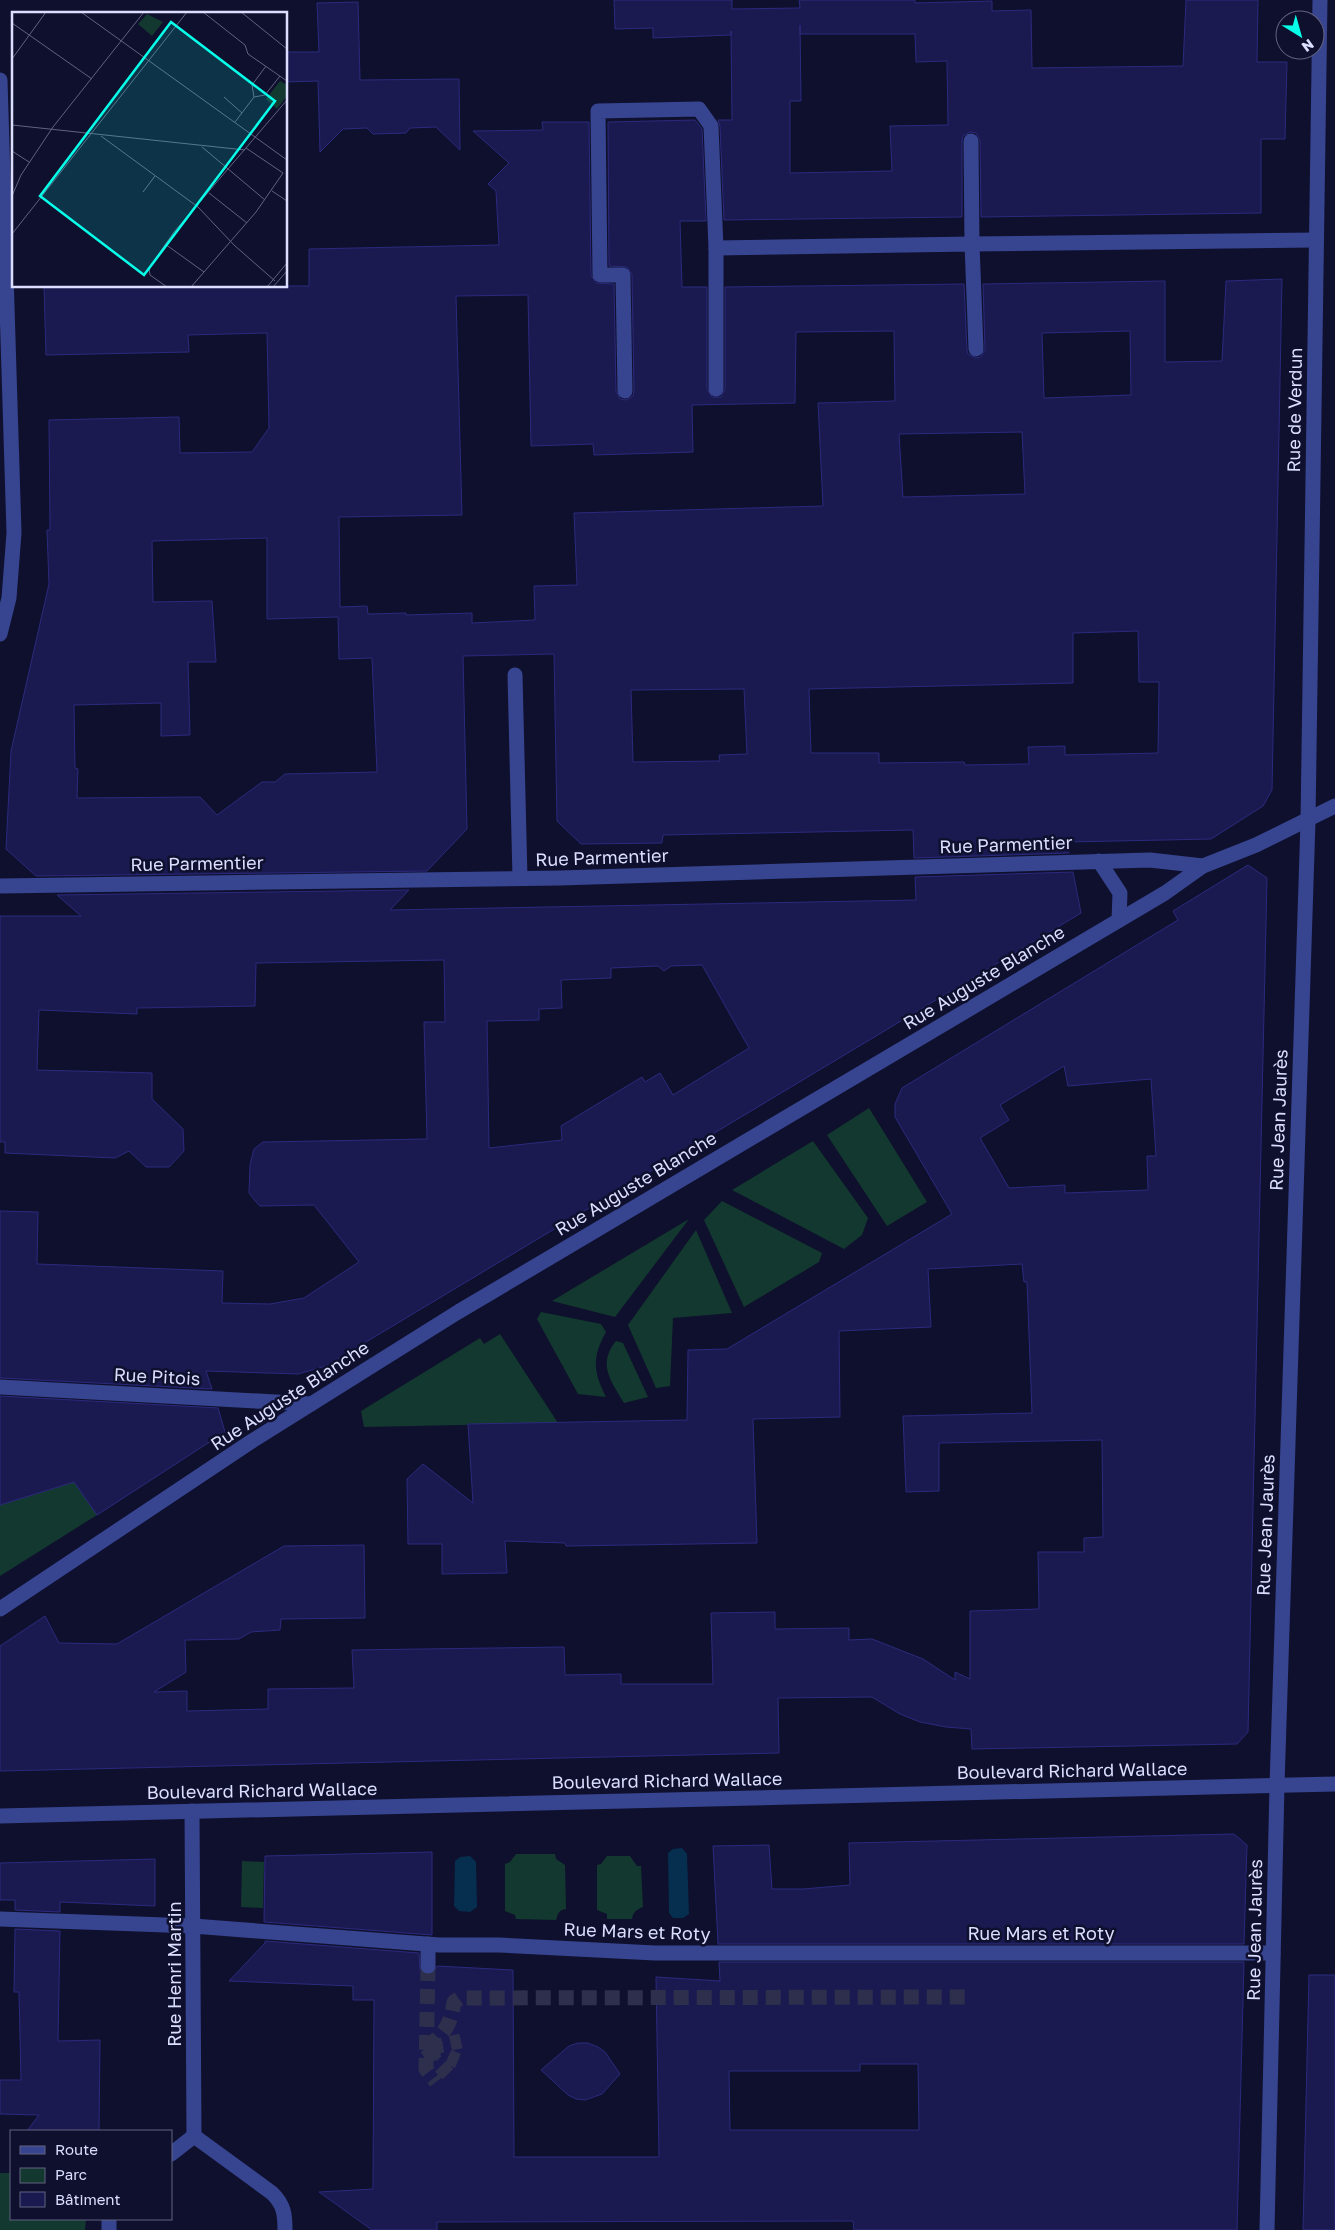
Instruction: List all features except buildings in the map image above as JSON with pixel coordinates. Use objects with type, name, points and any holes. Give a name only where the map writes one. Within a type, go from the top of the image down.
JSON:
[{"type":"street","name":"Rue de Verdun","points":[[1308,821],[1320,0]]},
{"type":"street","points":[[0,80],[5,382],[14,533],[9,598],[0,634]]},
{"type":"street","points":[[626,392],[623,274],[600,275],[598,111],[699,109],[711,126],[716,248],[716,389]]},
{"type":"street","points":[[971,141],[976,349]]},
{"type":"street","points":[[716,248],[1316,240]]},
{"type":"street","points":[[515,675],[520,878]]},
{"type":"street","name":"Rue Auguste Blanche","points":[[0,1609],[311,1404],[495,1290],[1165,893],[1204,866],[1308,821],[1335,806]]},
{"type":"street","name":"Rue Jean Jaurès","points":[[1267,2230],[1277,1785],[1308,821]]},
{"type":"street","name":"Rue Parmentier","points":[[0,886],[520,878],[1150,860],[1204,866]]},
{"type":"street","points":[[1099,861],[1120,893],[1119,920]]},
{"type":"street","name":"Rue Pitois","points":[[0,1387],[311,1404]]},
{"type":"street","name":"Boulevard Richard Wallace","points":[[0,1816],[1335,1784]]},
{"type":"street","name":"Rue Henri Martin","points":[[192,1812],[194,2136]]},
{"type":"street","name":"Rue Mars et Roty","points":[[0,1919],[193,1926],[433,1944],[674,1953],[1273,1954]]},
{"type":"street","points":[[428,1966],[433,1944]]},
{"type":"street","points":[[172,2153],[194,2136],[272,2193],[281,2202],[285,2213],[285,2230]]},
{"type":"green space","points":[[869,1108],[927,1202],[887,1226],[827,1135]]},
{"type":"green space","points":[[813,1141],[868,1218],[862,1235],[844,1249],[732,1190]]},
{"type":"green space","points":[[722,1201],[822,1253],[819,1262],[744,1307],[704,1220]]},
{"type":"green space","points":[[689,1219],[615,1317],[552,1301]]},
{"type":"green space","points":[[696,1230],[732,1313],[673,1318],[670,1386],[656,1388],[628,1325]]},
{"type":"green space","points":[[541,1312],[601,1324],[606,1332],[598,1349],[596,1364],[606,1397],[578,1394],[537,1319]]},
{"type":"green space","points":[[500,1334],[558,1423],[364,1427],[361,1411],[480,1338],[484,1344]]},
{"type":"green space","points":[[616,1341],[623,1343],[648,1397],[624,1403],[611,1380],[607,1365],[610,1349]]},
{"type":"green space","points":[[74,1482],[97,1515],[0,1576],[0,1505]]},
{"type":"green space","points":[[516,1854],[555,1854],[556,1859],[565,1865],[566,1909],[559,1912],[556,1920],[516,1919],[515,1915],[505,1911],[505,1864],[510,1862]]},
{"type":"green space","points":[[607,1856],[630,1856],[637,1866],[641,1866],[643,1907],[635,1912],[632,1919],[607,1919],[607,1914],[597,1910],[597,1865],[601,1864]]},
{"type":"green space","points":[[242,1861],[264,1862],[263,1908],[241,1907]]},
{"type":"green space","points":[[0,2173],[10,2173],[10,2220],[86,2220],[85,2230],[0,2230]]},
{"type":"water","points":[[682,1848],[687,1854],[689,1914],[683,1918],[673,1918],[669,1913],[668,1853],[673,1849]]},
{"type":"water","points":[[470,1856],[476,1862],[477,1907],[470,1912],[459,1911],[454,1906],[455,1861],[460,1857]]},
{"type":"tunnel","points":[[428,1966],[426,2069],[436,2082]]},
{"type":"tunnel","points":[[427,2048],[446,2028],[451,2017],[454,2002],[460,1998],[965,1997]]},
{"type":"tunnel","points":[[428,2048],[461,2041]]},
{"type":"tunnel","points":[[427,2048],[458,2061]]},
{"type":"tunnel","points":[[427,2048],[436,2062],[448,2074]]}]
